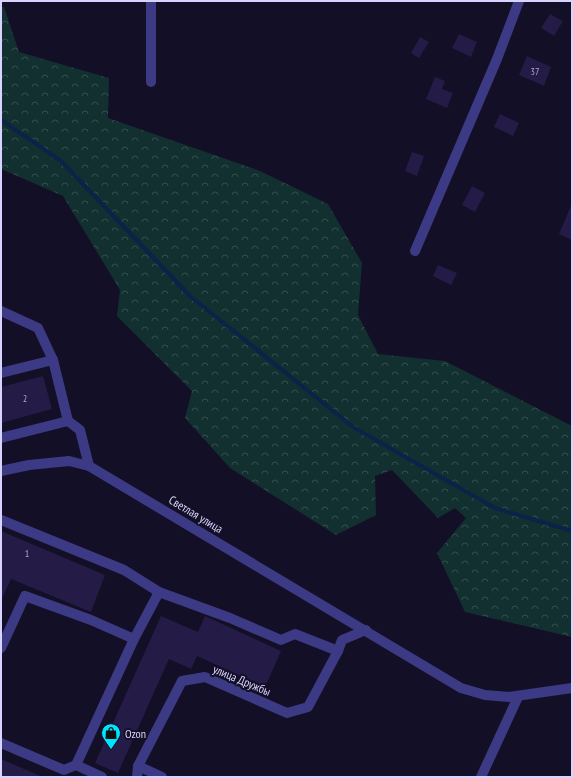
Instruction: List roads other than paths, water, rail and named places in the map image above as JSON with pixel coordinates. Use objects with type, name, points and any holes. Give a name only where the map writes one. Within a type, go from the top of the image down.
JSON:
[{"type":"street","points":[[151,1],[151,82]]},
{"type":"street","points":[[415,251],[497,59],[519,1]]},
{"type":"street","points":[[1,311],[38,328],[53,360],[68,421],[80,430],[89,466]]},
{"type":"street","points":[[1,373],[53,360]]},
{"type":"street","points":[[1,438],[68,421]]},
{"type":"street","name":"Светлая улица","points":[[1,471],[29,465],[69,461],[89,466],[461,688],[485,696],[518,697],[572,688]]},
{"type":"street","points":[[1,520],[124,570],[159,592],[230,618],[281,640],[295,634],[338,651],[342,640],[366,630]]},
{"type":"street","points":[[1,743],[64,770],[76,764],[134,639],[159,592]]},
{"type":"street","points":[[1,648],[25,596],[91,620],[134,639]]},
{"type":"street","name":"улица Дружбы","points":[[137,777],[138,766],[182,681],[205,677],[287,713],[308,707],[338,651]]},
{"type":"street","points":[[481,777],[518,697]]},
{"type":"street","points":[[76,764],[102,777]]},
{"type":"street","points":[[138,766],[162,777]]},
{"type":"waterway","points":[[1,120],[61,161],[190,296],[353,427],[495,508],[572,531]]},
{"type":"place","name":"Ozon","points":[[111,750]]}]
